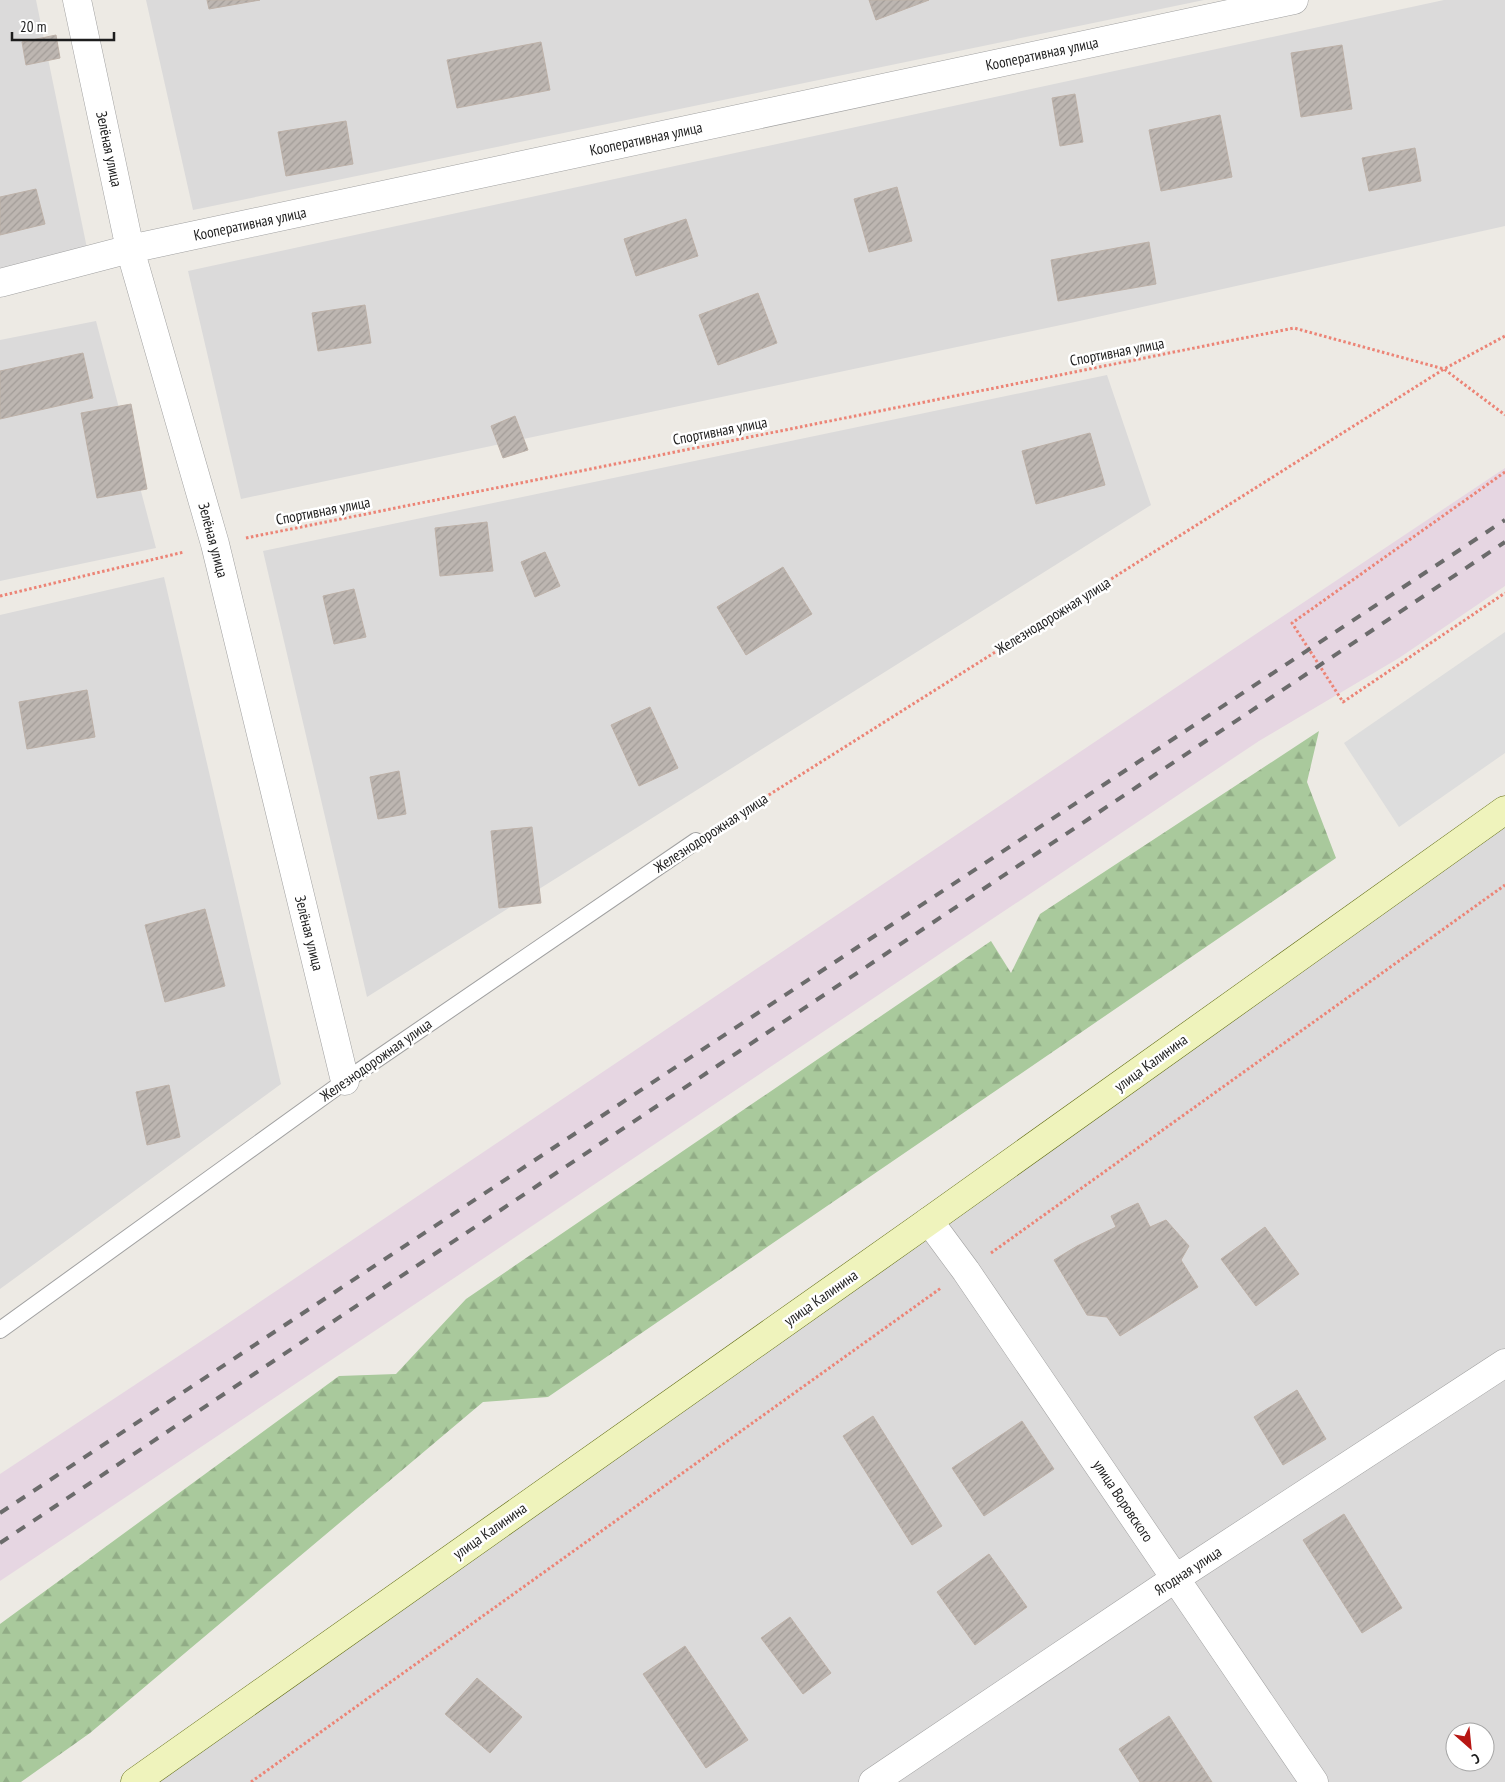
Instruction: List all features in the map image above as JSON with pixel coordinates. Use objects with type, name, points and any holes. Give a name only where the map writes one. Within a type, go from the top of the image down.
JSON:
[{"type":"main road","name":"улица Калинина","points":[[135,1782],[929,1221],[1505,810]]},
{"type":"street","name":"Зелёная улица","points":[[77,0],[130,249],[215,544],[345,1081]]},
{"type":"street","name":"Кооперативная улица","points":[[0,283],[130,249],[1294,0]]},
{"type":"street","name":"улица Воровского","points":[[929,1221],[966,1271],[1314,1782]]},
{"type":"street","name":"Ягодная улица","points":[[873,1782],[1176,1578],[1505,1363]]},
{"type":"lane","name":"Железнодорожная улица","points":[[0,1330],[345,1081],[696,841]]},
{"type":"path","name":"Спортивная улица","points":[[0,596],[215,544],[1294,328],[1444,369]]},
{"type":"path","name":"Железнодорожная улица","points":[[696,841],[1444,369],[1505,336]]},
{"type":"path","points":[[1444,369],[1505,415]]},
{"type":"path","points":[[1505,472],[1292,623],[1343,702],[1505,593]]},
{"type":"path","points":[[251,1782],[1505,885]]},
{"type":"shaded area","points":[[0,0],[36,0],[89,258],[0,278]]},
{"type":"shaded area","points":[[146,0],[1204,0],[193,210]]},
{"type":"shaded area","points":[[1444,0],[1505,0],[1505,226],[1075,322],[241,499],[188,271]]},
{"type":"shaded area","points":[[96,321],[156,548],[0,581],[0,340]]},
{"type":"shaded area","points":[[1107,375],[1151,505],[367,997],[263,551]]},
{"type":"shaded area","points":[[1505,468],[1505,586],[1399,658],[1259,741],[0,1581],[0,1474]]},
{"type":"shaded area","points":[[164,577],[281,1084],[0,1289],[0,615]]},
{"type":"shaded area","points":[[1505,632],[1505,753],[1399,827],[1344,743]]},
{"type":"shaded area","points":[[1505,810],[1505,1782],[135,1782]]},
{"type":"green space","points":[[1319,731],[1307,782],[1336,858],[548,1397],[483,1402],[90,1733],[21,1782],[0,1782],[0,1624],[339,1376],[396,1374],[466,1299],[991,941],[1011,973],[1040,914]]},
{"type":"building","points":[[207,0],[260,0],[209,9]]},
{"type":"building","points":[[869,0],[929,0],[876,20]]},
{"type":"building","points":[[56,35],[60,58],[26,65],[22,42]]},
{"type":"building","points":[[541,42],[550,90],[457,108],[447,60]]},
{"type":"building","points":[[1342,45],[1352,109],[1301,117],[1291,53]]},
{"type":"building","points":[[1075,94],[1083,142],[1060,146],[1052,98]]},
{"type":"building","points":[[1220,115],[1232,177],[1161,191],[1149,130]]},
{"type":"building","points":[[346,121],[353,164],[286,176],[278,132]]},
{"type":"building","points":[[1415,148],[1421,181],[1369,191],[1362,158]]},
{"type":"building","points":[[897,187],[912,241],[869,252],[854,199]]},
{"type":"building","points":[[36,189],[45,224],[0,235],[0,197]]},
{"type":"building","points":[[686,219],[698,256],[636,276],[624,239]]},
{"type":"building","points":[[1149,242],[1156,284],[1058,301],[1051,260]]},
{"type":"building","points":[[758,293],[777,343],[718,365],[699,315]]},
{"type":"building","points":[[365,305],[371,343],[318,351],[312,313]]},
{"type":"building","points":[[83,353],[93,398],[0,419],[0,371]]},
{"type":"building","points":[[131,404],[147,489],[97,498],[81,413]]},
{"type":"building","points":[[515,416],[528,450],[503,458],[491,426]]},
{"type":"building","points":[[1090,433],[1105,485],[1036,504],[1022,451]]},
{"type":"building","points":[[487,522],[493,571],[440,576],[435,528]]},
{"type":"building","points":[[545,552],[560,586],[535,597],[521,562]]},
{"type":"building","points":[[783,567],[812,614],[746,655],[717,607]]},
{"type":"building","points":[[354,589],[366,637],[334,644],[323,596]]},
{"type":"building","points":[[87,690],[95,737],[27,749],[19,702]]},
{"type":"building","points":[[650,707],[678,768],[639,786],[611,725]]},
{"type":"building","points":[[399,771],[406,814],[378,819],[370,777]]},
{"type":"building","points":[[532,827],[541,903],[499,908],[491,831]]},
{"type":"building","points":[[205,909],[225,986],[165,1002],[145,925]]},
{"type":"building","points":[[169,1085],[180,1137],[147,1145],[136,1092]]},
{"type":"building","points":[[1138,1203],[1150,1227],[1166,1220],[1189,1246],[1181,1260],[1198,1287],[1120,1336],[1107,1317],[1087,1315],[1054,1260],[1077,1246],[1116,1227],[1111,1216]]},
{"type":"building","points":[[1265,1227],[1299,1274],[1256,1306],[1221,1259]]},
{"type":"building","points":[[1297,1390],[1326,1439],[1283,1465],[1254,1417]]},
{"type":"building","points":[[873,1416],[942,1526],[912,1545],[843,1436]]},
{"type":"building","points":[[1022,1421],[1054,1469],[984,1516],[952,1468]]},
{"type":"building","points":[[1344,1514],[1402,1608],[1362,1633],[1303,1540]]},
{"type":"building","points":[[989,1554],[1027,1607],[975,1645],[937,1592]]},
{"type":"building","points":[[790,1617],[831,1673],[803,1694],[761,1638]]},
{"type":"building","points":[[685,1646],[748,1740],[706,1768],[643,1674]]},
{"type":"building","points":[[477,1678],[522,1717],[490,1753],[445,1714]]},
{"type":"building","points":[[1169,1716],[1212,1782],[1140,1782],[1119,1749]]},
{"type":"railway","points":[[0,1513],[1505,520]]},
{"type":"railway","points":[[0,1543],[1505,542]]}]
